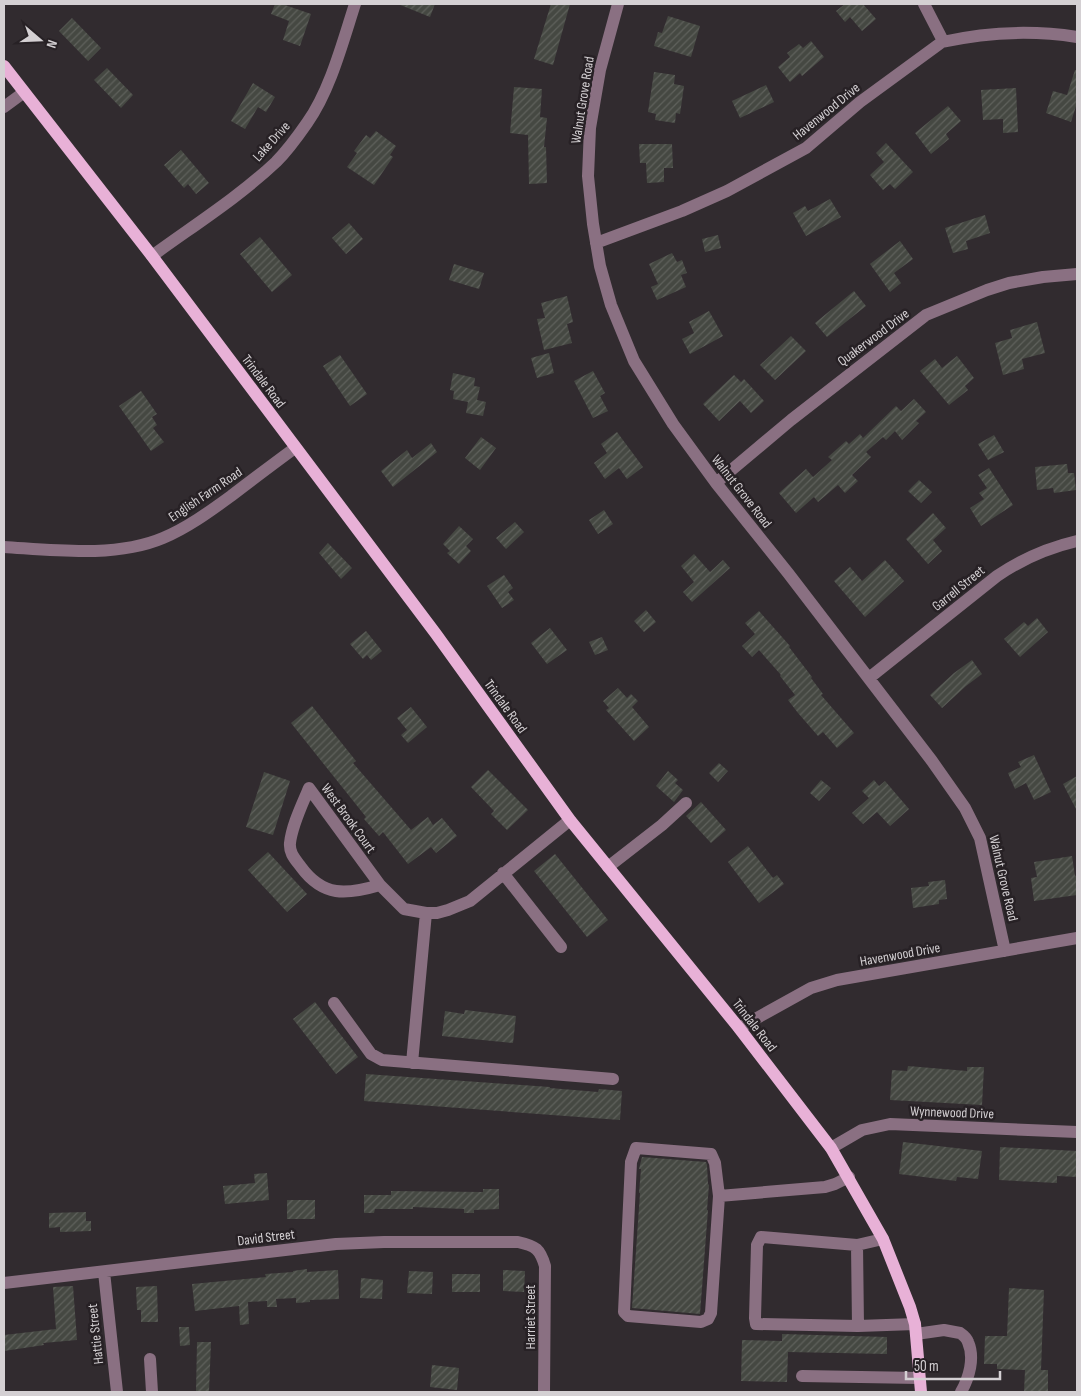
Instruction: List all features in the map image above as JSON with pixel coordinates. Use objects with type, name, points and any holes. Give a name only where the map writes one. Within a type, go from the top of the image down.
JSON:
[{"type":"main road","name":"Trindale Road","points":[[4,66],[152,256],[436,634],[570,820],[832,1148],[883,1239],[915,1329],[920,1392]]},
{"type":"street","name":"Lake Drive","points":[[152,256],[244,189],[277,161],[308,122],[328,84],[355,4]]},
{"type":"street","name":"Walnut Grove Road","points":[[618,4],[600,70],[590,128],[588,176],[600,266],[611,306],[634,361],[673,424],[716,483],[869,678],[965,808],[976,828],[986,861],[1005,951]]},
{"type":"street","points":[[924,4],[942,42]]},
{"type":"street","name":"Havenwood Drive","points":[[596,243],[682,211],[727,191],[806,148],[860,102],[942,42],[1008,32],[1077,37]]},
{"type":"street","points":[[4,107],[23,92]]},
{"type":"street","name":"Quakerwood Drive","points":[[716,483],[791,420],[926,315],[1009,283],[1077,274]]},
{"type":"street","name":"English Farm Road","points":[[4,546],[49,549],[118,549],[162,539],[212,510],[295,448]]},
{"type":"street","name":"Garrell Street","points":[[869,678],[990,581],[1036,553],[1077,541]]},
{"type":"street","name":"West Brook Court","points":[[380,885],[359,891],[327,890],[314,883],[296,862],[291,854],[290,843],[309,788],[380,885],[404,909],[426,913],[448,910],[470,901],[570,820]]},
{"type":"street","points":[[608,867],[662,825],[686,803]]},
{"type":"street","points":[[503,873],[561,947]]},
{"type":"street","points":[[412,1063],[426,913]]},
{"type":"street","name":"Havenwood Drive","points":[[738,1028],[811,988],[837,980],[1077,938]]},
{"type":"street","points":[[334,1003],[371,1054],[382,1060],[613,1078]]},
{"type":"street","name":"Wynnewood Drive","points":[[832,1148],[862,1130],[890,1124],[1077,1132]]},
{"type":"street","points":[[636,1148],[711,1154],[716,1164],[719,1196],[711,1313],[708,1319],[701,1322],[628,1316],[624,1312],[624,1302],[631,1162],[636,1148]]},
{"type":"street","points":[[719,1196],[825,1187],[849,1177]]},
{"type":"street","points":[[883,1239],[857,1244],[761,1237],[757,1244],[756,1324],[858,1326],[944,1330],[960,1333],[968,1342],[971,1360],[967,1381],[961,1392]]},
{"type":"street","name":"David Street","points":[[4,1283],[336,1244],[518,1242],[533,1245]]},
{"type":"street","points":[[857,1244],[858,1326]]},
{"type":"street","name":"Harriet Street","points":[[533,1245],[542,1254],[545,1266],[544,1392]]},
{"type":"street","name":"Hattie Street","points":[[104,1272],[117,1392]]},
{"type":"street","points":[[150,1359],[152,1392]]},
{"type":"street","points":[[802,1376],[920,1378]]},
{"type":"building","points":[[275,4],[282,4],[311,14],[300,46],[283,40],[289,21],[271,14]]},
{"type":"building","points":[[398,4],[435,4],[430,17]]},
{"type":"building","points":[[551,4],[570,4],[553,65],[534,59]]},
{"type":"building","points":[[845,4],[863,4],[876,19],[862,31],[850,17],[845,22],[836,11]]},
{"type":"building","points":[[668,16],[700,26],[691,57],[654,46],[658,32],[662,33]]},
{"type":"building","points":[[72,18],[101,48],[88,61],[59,31]]},
{"type":"building","points":[[811,41],[824,57],[802,76],[800,73],[790,82],[778,67],[790,57],[787,53],[799,44],[803,48]]},
{"type":"building","points":[[107,68],[133,95],[121,108],[94,80]]},
{"type":"building","points":[[1075,70],[1077,70],[1077,103],[1071,122],[1046,113],[1053,91],[1067,95]]},
{"type":"building","points":[[654,72],[675,75],[674,84],[684,86],[680,114],[676,113],[675,123],[655,120],[656,114],[648,112]]},
{"type":"building","points":[[253,83],[275,97],[266,112],[258,107],[245,129],[231,121]]},
{"type":"building","points":[[766,85],[774,102],[740,118],[732,101]]},
{"type":"building","points":[[514,87],[542,89],[540,117],[547,118],[544,147],[546,147],[547,183],[529,184],[528,135],[510,133]]},
{"type":"building","points":[[1016,88],[1018,132],[1003,133],[1003,119],[983,120],[981,90]]},
{"type":"building","points":[[948,106],[961,121],[946,134],[949,139],[931,154],[915,133]]},
{"type":"building","points":[[376,131],[396,146],[390,155],[393,157],[374,185],[347,167],[357,153],[354,151],[366,135],[370,138]]},
{"type":"building","points":[[886,143],[913,172],[895,189],[890,184],[883,190],[870,175],[884,162],[876,153]]},
{"type":"building","points":[[639,144],[672,144],[673,168],[664,168],[664,182],[647,183],[646,163],[640,163]]},
{"type":"building","points":[[181,150],[209,183],[196,194],[188,184],[184,188],[164,165]]},
{"type":"building","points":[[830,199],[841,217],[806,236],[793,213],[805,206],[808,211]]},
{"type":"building","points":[[985,215],[990,233],[966,241],[968,249],[953,253],[945,228]]},
{"type":"building","points":[[349,223],[363,239],[346,254],[332,238]]},
{"type":"building","points":[[718,235],[721,248],[705,252],[702,239]]},
{"type":"building","points":[[260,237],[292,275],[272,292],[240,254]]},
{"type":"building","points":[[900,241],[913,259],[894,273],[901,283],[890,292],[870,264]]},
{"type":"building","points":[[672,253],[677,262],[682,260],[687,273],[681,275],[686,287],[657,300],[651,287],[658,284],[649,264]]},
{"type":"building","points":[[454,264],[484,273],[479,289],[449,280]]},
{"type":"building","points":[[854,291],[866,306],[827,337],[815,323]]},
{"type":"building","points":[[567,296],[573,322],[567,324],[572,343],[544,350],[537,319],[545,318],[541,303]]},
{"type":"building","points":[[709,311],[723,336],[690,354],[682,339],[694,333],[689,322]]},
{"type":"building","points":[[1037,322],[1045,353],[1022,359],[1024,369],[1003,375],[995,343],[1012,338],[1010,330]]},
{"type":"building","points":[[791,336],[806,351],[775,380],[760,365]]},
{"type":"building","points":[[549,353],[554,373],[537,378],[531,358]]},
{"type":"building","points":[[340,355],[367,394],[350,406],[323,366]]},
{"type":"building","points":[[957,356],[974,378],[965,386],[968,390],[949,405],[920,371],[935,359],[942,368]]},
{"type":"building","points":[[593,371],[605,393],[600,396],[608,411],[593,418],[574,381]]},
{"type":"building","points":[[453,373],[475,378],[474,386],[480,387],[477,400],[486,402],[483,416],[466,413],[468,402],[453,399],[454,391],[450,390]]},
{"type":"building","points":[[734,375],[741,382],[744,379],[764,401],[751,413],[740,401],[719,421],[703,404]]},
{"type":"building","points":[[141,391],[157,414],[152,417],[157,425],[153,428],[164,442],[151,451],[119,406]]},
{"type":"building","points":[[914,399],[926,412],[916,421],[919,423],[902,440],[895,431],[886,440],[883,437],[866,452],[871,457],[852,475],[858,481],[845,493],[838,485],[818,502],[814,497],[796,513],[779,493],[806,469],[813,477],[832,460],[828,457],[846,441],[849,444],[860,434],[863,438],[896,406],[901,411]]},
{"type":"building","points":[[617,432],[643,467],[627,479],[619,468],[605,479],[594,463],[607,453],[601,444]]},
{"type":"building","points":[[994,435],[1004,452],[988,460],[978,444]]},
{"type":"building","points":[[481,437],[496,448],[480,470],[465,458]]},
{"type":"building","points":[[431,443],[437,452],[393,487],[381,471],[407,450],[412,458]]},
{"type":"building","points":[[1067,464],[1068,473],[1074,473],[1076,490],[1054,493],[1053,488],[1037,490],[1035,467]]},
{"type":"building","points":[[989,468],[1013,505],[981,526],[970,508],[984,499],[979,493],[987,488],[978,475]]},
{"type":"building","points":[[919,480],[932,492],[921,503],[908,491]]},
{"type":"building","points":[[604,510],[613,524],[598,534],[589,520]]},
{"type":"building","points":[[933,513],[946,528],[933,540],[942,551],[928,564],[906,539]]},
{"type":"building","points":[[515,522],[524,532],[506,549],[496,538]]},
{"type":"building","points":[[459,526],[473,539],[466,546],[471,551],[459,564],[447,553],[450,551],[443,544]]},
{"type":"building","points":[[328,543],[352,568],[341,579],[319,553]]},
{"type":"building","points":[[694,554],[710,572],[723,560],[730,568],[692,602],[683,592],[694,582],[681,566]]},
{"type":"building","points":[[885,560],[904,581],[865,617],[834,581],[850,567],[862,581]]},
{"type":"building","points":[[504,575],[513,588],[508,592],[514,600],[502,608],[487,586]]},
{"type":"building","points":[[646,610],[656,622],[644,632],[634,621]]},
{"type":"building","points":[[759,611],[790,646],[823,694],[821,695],[854,733],[837,748],[823,732],[818,736],[798,713],[788,700],[795,695],[781,675],[759,650],[752,657],[742,646],[755,634],[745,623]]},
{"type":"building","points":[[1037,618],[1048,632],[1020,657],[1004,639],[1024,622],[1028,626]]},
{"type":"building","points":[[550,628],[567,650],[547,664],[531,643]]},
{"type":"building","points":[[366,631],[382,651],[371,660],[367,655],[363,659],[350,644]]},
{"type":"building","points":[[602,637],[608,650],[595,655],[589,642]]},
{"type":"building","points":[[972,660],[982,674],[942,708],[930,695],[954,673]]},
{"type":"building","points":[[618,688],[627,698],[631,694],[638,701],[632,707],[649,727],[634,741],[606,710],[609,708],[603,701]]},
{"type":"building","points":[[312,706],[356,761],[353,763],[411,830],[428,817],[433,825],[442,818],[457,836],[436,853],[431,847],[408,864],[383,832],[379,836],[364,819],[366,817],[291,723]]},
{"type":"building","points":[[411,707],[427,727],[408,743],[401,735],[407,730],[397,718]]},
{"type":"building","points":[[1034,755],[1051,792],[1034,800],[1026,783],[1015,789],[1008,773],[1021,767],[1018,762]]},
{"type":"building","points":[[719,763],[728,771],[718,782],[709,773]]},
{"type":"building","points":[[488,770],[528,810],[507,830],[491,814],[494,811],[471,787]]},
{"type":"building","points":[[668,771],[678,780],[675,783],[683,790],[674,802],[656,786]]},
{"type":"building","points":[[264,772],[290,781],[273,835],[246,827]]},
{"type":"building","points":[[1077,776],[1077,811],[1063,784]]},
{"type":"building","points":[[821,780],[831,788],[819,801],[810,793]]},
{"type":"building","points":[[874,780],[879,786],[885,781],[909,809],[890,826],[877,812],[863,824],[852,813],[869,798],[862,791]]},
{"type":"building","points":[[701,802],[726,830],[711,843],[686,816]]},
{"type":"building","points":[[748,846],[773,878],[777,875],[784,884],[759,903],[728,862]]},
{"type":"building","points":[[268,852],[307,894],[287,912],[248,870]]},
{"type":"building","points":[[555,854],[608,920],[587,937],[534,871]]},
{"type":"building","points":[[1072,856],[1075,876],[1077,875],[1077,895],[1034,901],[1031,878],[1037,877],[1034,862]]},
{"type":"building","points":[[945,880],[947,899],[939,900],[939,904],[913,908],[911,888],[929,886],[928,882]]},
{"type":"building","points":[[315,1002],[358,1057],[336,1074],[293,1019]]},
{"type":"building","points":[[465,1010],[516,1016],[513,1043],[442,1036],[445,1011],[464,1014]]},
{"type":"building","points":[[908,1066],[967,1071],[967,1067],[984,1067],[982,1105],[890,1100],[892,1070],[907,1071]]},
{"type":"building","points":[[366,1074],[598,1092],[599,1089],[622,1091],[620,1120],[364,1101]]},
{"type":"building","points":[[903,1142],[982,1151],[978,1179],[957,1177],[956,1181],[899,1174]]},
{"type":"building","points":[[1000,1147],[1077,1151],[1077,1177],[1057,1176],[1057,1183],[999,1180]]},
{"type":"building","points":[[642,1157],[706,1162],[709,1185],[700,1314],[632,1308],[640,1193],[641,1169],[639,1169]]},
{"type":"building","points":[[267,1173],[269,1200],[225,1204],[223,1186],[255,1183],[254,1174]]},
{"type":"building","points":[[483,1189],[499,1189],[499,1209],[474,1210],[474,1213],[464,1213],[464,1209],[413,1207],[413,1209],[375,1209],[374,1213],[364,1213],[364,1195],[391,1195],[391,1191],[483,1192]]},
{"type":"building","points":[[287,1200],[315,1200],[315,1219],[287,1219]]},
{"type":"building","points":[[86,1212],[86,1221],[91,1221],[91,1231],[60,1232],[60,1227],[49,1228],[49,1213]]},
{"type":"building","points":[[307,1269],[307,1272],[338,1270],[339,1299],[310,1300],[310,1302],[296,1303],[296,1298],[276,1299],[277,1307],[267,1307],[267,1301],[248,1302],[249,1324],[240,1325],[239,1306],[195,1311],[192,1284],[266,1277],[265,1274]]},
{"type":"building","points":[[503,1270],[525,1271],[524,1292],[503,1291]]},
{"type":"building","points":[[409,1271],[433,1272],[432,1294],[407,1293]]},
{"type":"building","points":[[452,1274],[480,1274],[480,1292],[452,1292]]},
{"type":"building","points":[[361,1278],[383,1280],[382,1299],[360,1298]]},
{"type":"building","points":[[73,1286],[77,1340],[43,1343],[44,1345],[4,1351],[4,1335],[56,1329],[53,1287]]},
{"type":"building","points":[[157,1286],[158,1322],[141,1322],[141,1310],[137,1310],[136,1287]]},
{"type":"building","points":[[1009,1288],[1044,1290],[1041,1370],[1048,1370],[1048,1392],[1024,1392],[1025,1370],[997,1369],[997,1364],[984,1364],[985,1336],[1007,1336]]},
{"type":"building","points":[[179,1327],[189,1327],[190,1345],[180,1346]]},
{"type":"building","points":[[782,1334],[887,1337],[887,1354],[788,1352],[787,1382],[741,1381],[742,1340],[782,1341]]},
{"type":"building","points":[[197,1342],[211,1342],[209,1392],[196,1392]]},
{"type":"building","points":[[432,1365],[459,1368],[457,1390],[430,1387]]}]
